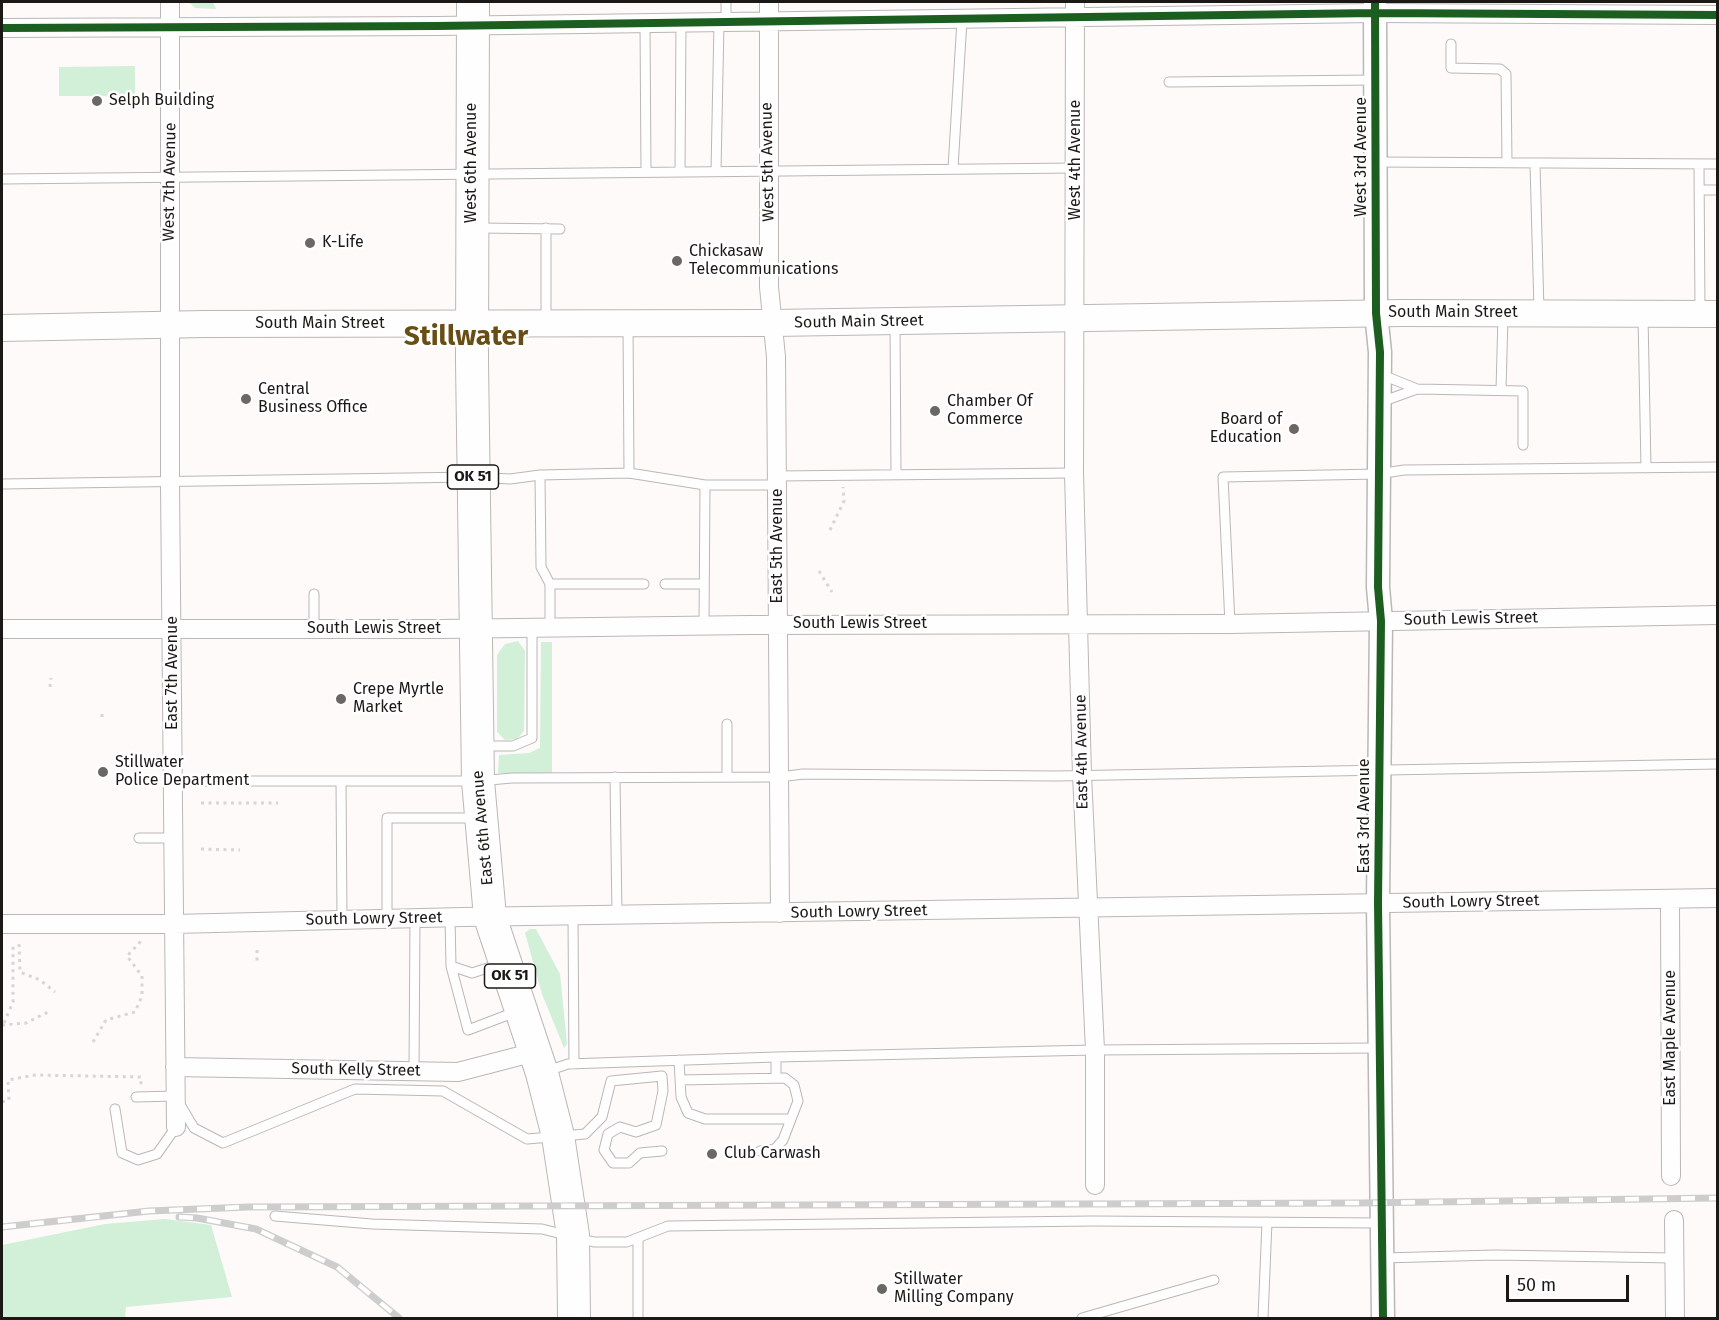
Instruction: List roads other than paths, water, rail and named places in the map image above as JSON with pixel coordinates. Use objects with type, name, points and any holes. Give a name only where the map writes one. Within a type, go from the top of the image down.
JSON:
[{"type":"highway","name":"West 6th Avenue","points":[[473,13],[473,326]]},
{"type":"highway","name":"East 6th Avenue","points":[[473,326],[472,477],[477,747],[490,917],[538,1062],[558,1136],[573,1235],[574,1318]]},
{"type":"main road","name":"South Main Street","points":[[2,328],[310,324],[473,326],[773,323],[1376,313],[1709,314]]},
{"type":"street","name":"West 7th Avenue","points":[[170,2],[171,326]]},
{"type":"street","name":"West 5th Avenue","points":[[769,2],[769,287],[773,323]]},
{"type":"street","points":[[2,28],[171,26],[473,13],[645,23],[723,23],[962,20],[1075,10],[1375,7],[1711,11]]},
{"type":"street","name":"West 3rd Avenue","points":[[1375,7],[1376,313]]},
{"type":"street","name":"West 4th Avenue","points":[[1075,10],[1076,318]]},
{"type":"street","name":"East 3rd Avenue","points":[[1376,313],[1379,374],[1378,587],[1382,621],[1378,769],[1378,903],[1383,1318]]},
{"type":"street","name":"East 4th Avenue","points":[[1076,318],[1074,473],[1082,775],[1095,1050],[1095,1185]]},
{"type":"street","name":"East 5th Avenue","points":[[773,323],[776,357],[780,913]]},
{"type":"street","name":"East 7th Avenue","points":[[171,326],[170,483],[176,1127]]},
{"type":"street","name":"South Lewis Street","points":[[2,629],[173,627],[476,629],[778,624],[1230,624],[1718,615]]},
{"type":"street","name":"South Lowry Street","points":[[2,924],[174,924],[450,917],[1718,898]]},
{"type":"street","name":"East Maple Avenue","points":[[1670,899],[1671,1176]]},
{"type":"street","name":"South Kelly Street","points":[[175,1067],[458,1072],[538,1062]]},
{"type":"street","points":[[1674,1220],[1675,1318]]},
{"type":"lane","points":[[716,171],[726,2]]},
{"type":"lane","points":[[953,168],[962,20]]},
{"type":"lane","points":[[645,23],[646,172]]},
{"type":"lane","points":[[680,172],[681,23]]},
{"type":"lane","points":[[1451,44],[1451,68],[1500,69],[1506,74],[1507,164]]},
{"type":"lane","points":[[1169,82],[1375,80]]},
{"type":"lane","points":[[1375,162],[1718,164]]},
{"type":"lane","points":[[1535,164],[1540,314]]},
{"type":"lane","points":[[1699,165],[1709,314]]},
{"type":"lane","points":[[2,178],[1076,168]]},
{"type":"lane","points":[[1699,190],[1718,190]]},
{"type":"lane","points":[[472,228],[560,229]]},
{"type":"lane","points":[[546,228],[546,325]]},
{"type":"lane","points":[[1501,390],[1503,314]]},
{"type":"lane","points":[[1643,314],[1646,468]]},
{"type":"lane","points":[[895,321],[896,475]]},
{"type":"lane","points":[[628,324],[629,473]]},
{"type":"lane","points":[[1379,374],[1417,388],[1523,391],[1522,445]]},
{"type":"lane","points":[[1379,403],[1417,388]]},
{"type":"lane","points":[[1230,624],[1223,477],[1378,474],[1404,470],[1718,467]]},
{"type":"lane","points":[[2,484],[472,477],[510,479],[540,475],[629,473],[705,485],[843,475],[1074,473]]},
{"type":"lane","points":[[477,747],[513,746],[531,738],[541,628],[550,584],[541,567],[540,475]]},
{"type":"lane","points":[[704,625],[705,485]]},
{"type":"lane","points":[[550,584],[644,584]]},
{"type":"lane","points":[[665,584],[704,584]]},
{"type":"lane","points":[[314,594],[314,628]]},
{"type":"lane","points":[[727,724],[727,777]]},
{"type":"lane","points":[[174,782],[478,781],[615,777],[780,777],[803,774],[1082,775],[1718,764]]},
{"type":"lane","points":[[615,777],[617,916]]},
{"type":"lane","points":[[341,781],[342,920]]},
{"type":"lane","points":[[387,919],[387,818],[481,818]]},
{"type":"lane","points":[[139,838],[174,838]]},
{"type":"lane","points":[[573,916],[574,1064]]},
{"type":"lane","points":[[450,917],[451,966],[468,1030],[521,1010]]},
{"type":"lane","points":[[414,1071],[415,918]]},
{"type":"lane","points":[[451,966],[472,973],[506,963]]},
{"type":"lane","points":[[538,1062],[574,1064],[1095,1050],[1380,1048]]},
{"type":"lane","points":[[776,1057],[776,1078]]},
{"type":"lane","points":[[679,1060],[681,1097],[688,1113],[705,1119],[790,1119]]},
{"type":"lane","points":[[139,1097],[175,1096],[194,1128],[223,1143],[355,1089],[443,1091],[527,1139],[585,1134],[602,1117],[611,1081],[662,1076],[663,1091],[656,1125],[636,1132],[620,1127],[608,1134],[604,1150],[613,1162],[629,1162],[640,1154],[662,1151]]},
{"type":"lane","points":[[680,1080],[785,1078],[794,1085],[798,1101],[783,1140],[775,1149],[760,1151]]},
{"type":"lane","points":[[115,1109],[122,1153],[138,1160],[157,1154],[176,1127]]},
{"type":"lane","points":[[275,1216],[372,1224],[542,1229],[594,1242],[627,1242],[668,1226],[1382,1223]]},
{"type":"lane","points":[[1263,1318],[1267,1222]]},
{"type":"lane","points":[[638,1238],[638,1318]]},
{"type":"lane","points":[[1383,1258],[1495,1255],[1674,1258]]},
{"type":"lane","points":[[1083,1318],[1214,1280]]},
{"type":"railway","points":[[2,1227],[149,1211],[248,1207],[1361,1203],[1718,1198]]},
{"type":"railway","points":[[179,1217],[256,1229],[337,1267],[399,1318]]},
{"type":"place","name":"Selph Building","points":[[97,101]]},
{"type":"place","name":"K-Life","points":[[310,243]]},
{"type":"place","name":"Chickasaw Telecommunications","points":[[677,261]]},
{"type":"place","name":"Central Business Office","points":[[246,399]]},
{"type":"place","name":"Chamber Of Commerce","points":[[935,411]]},
{"type":"place","name":"Board of Education","points":[[1294,429]]},
{"type":"place","name":"Crepe Myrtle Market","points":[[341,699]]},
{"type":"place","name":"Stillwater Police Department","points":[[103,772]]},
{"type":"place","name":"Club Carwash","points":[[712,1154]]},
{"type":"place","name":"Stillwater Milling Company","points":[[882,1289]]},
{"type":"district","name":"Stillwater","points":[[466,337]]}]
